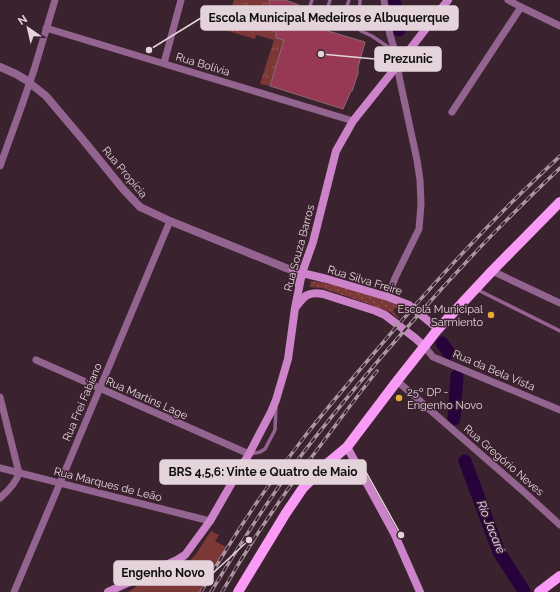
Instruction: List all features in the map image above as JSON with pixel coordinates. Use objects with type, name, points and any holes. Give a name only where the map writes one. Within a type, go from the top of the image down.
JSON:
[{"type":"main road","name":"Rua Souza Barros","points":[[108,592],[185,555],[210,521],[249,454],[276,400],[288,359],[299,286],[313,242],[336,150],[353,121],[448,0]]},
{"type":"main road","points":[[238,592],[303,488],[329,462],[347,447],[438,329],[475,288],[560,202]]},
{"type":"main road","points":[[293,270],[297,277],[299,286]]},
{"type":"main road","name":"Rua Silva Freire","points":[[302,274],[327,278],[388,297],[409,306],[438,329]]},
{"type":"main road","points":[[295,308],[310,293],[316,292],[323,294],[385,315],[424,346]]},
{"type":"main road","points":[[347,447],[394,533],[420,592]]},
{"type":"main road","points":[[539,592],[560,576]]},
{"type":"street","points":[[0,166],[34,70],[55,0]]},
{"type":"street","points":[[164,63],[182,0]]},
{"type":"street","points":[[384,0],[420,180],[420,229],[395,278],[388,297]]},
{"type":"street","points":[[508,0],[560,26]]},
{"type":"street","points":[[452,112],[521,7]]},
{"type":"street","name":"Rua Bolívia","points":[[46,28],[353,121]]},
{"type":"street","name":"Rua Propícia","points":[[0,67],[26,80],[46,96],[123,189],[140,207],[170,221],[302,274]]},
{"type":"street","name":"Rua Frei Fabiano","points":[[14,592],[170,221]]},
{"type":"street","points":[[492,271],[560,303]]},
{"type":"street","name":"Rua da Bela Vista","points":[[424,346],[433,357],[560,410]]},
{"type":"street","name":"Rua Martins Lage","points":[[36,360],[249,454]]},
{"type":"street","name":"Rua Gregório Neves","points":[[397,381],[524,491],[560,525]]},
{"type":"street","points":[[0,397],[19,472],[13,484],[0,498]]},
{"type":"street","name":"Rua Marques de Leão","points":[[0,468],[210,521]]},
{"type":"lane","points":[[312,0],[308,14],[339,24],[341,23],[349,0]]},
{"type":"lane","points":[[324,19],[330,0]]},
{"type":"lane","points":[[360,0],[359,28],[361,31],[372,36],[395,51]]},
{"type":"lane","points":[[475,288],[560,331]]},
{"type":"lane","points":[[249,454],[260,452],[265,449],[275,430],[276,400]]},
{"type":"green space","points":[[234,0],[269,0],[273,23],[276,22],[276,38],[284,40],[270,86],[260,84],[274,40],[256,35],[255,39],[225,30]]},
{"type":"green space","points":[[311,281],[344,287],[398,305],[393,312],[399,317],[398,318],[390,312],[369,304],[322,288],[310,287]]},
{"type":"green space","points":[[211,531],[219,535],[215,541],[226,547],[199,592],[128,592],[137,586],[188,563],[196,554]]},
{"type":"building","points":[[269,0],[285,0],[299,5],[298,8],[305,9],[301,23],[365,42],[353,90],[351,91],[343,109],[270,86],[284,40],[276,38],[276,22],[273,23]]},
{"type":"waterway","name":"Rio Jacaré","points":[[394,0],[399,30]]},
{"type":"waterway","name":"Rio Jacaré","points":[[442,343],[449,353]]},
{"type":"waterway","name":"Rio Jacaré","points":[[454,419],[457,376]]},
{"type":"waterway","name":"Rio Jacaré","points":[[465,461],[499,552],[524,591]]},
{"type":"railway","points":[[201,592],[225,552],[264,493],[322,415],[397,326],[442,276],[511,203],[560,156]]},
{"type":"railway","points":[[211,592],[279,487],[303,453],[345,400],[453,276],[560,168]]},
{"type":"railway","points":[[222,592],[244,554],[281,499],[377,371]]},
{"type":"place","name":"Escola Municipal Medeiros e Albuquerque","points":[[149,50]]},
{"type":"place","name":"Prezunic","points":[[321,54]]},
{"type":"place","name":"Escola Municipal Sarmiento","points":[[491,315]]},
{"type":"place","name":"25º DP - Engenho Novo","points":[[399,398]]},
{"type":"place","name":"BRS 4,5,6: Vinte e Quatro de Maio","points":[[401,535]]},
{"type":"place","name":"Engenho Novo","points":[[249,540]]}]
